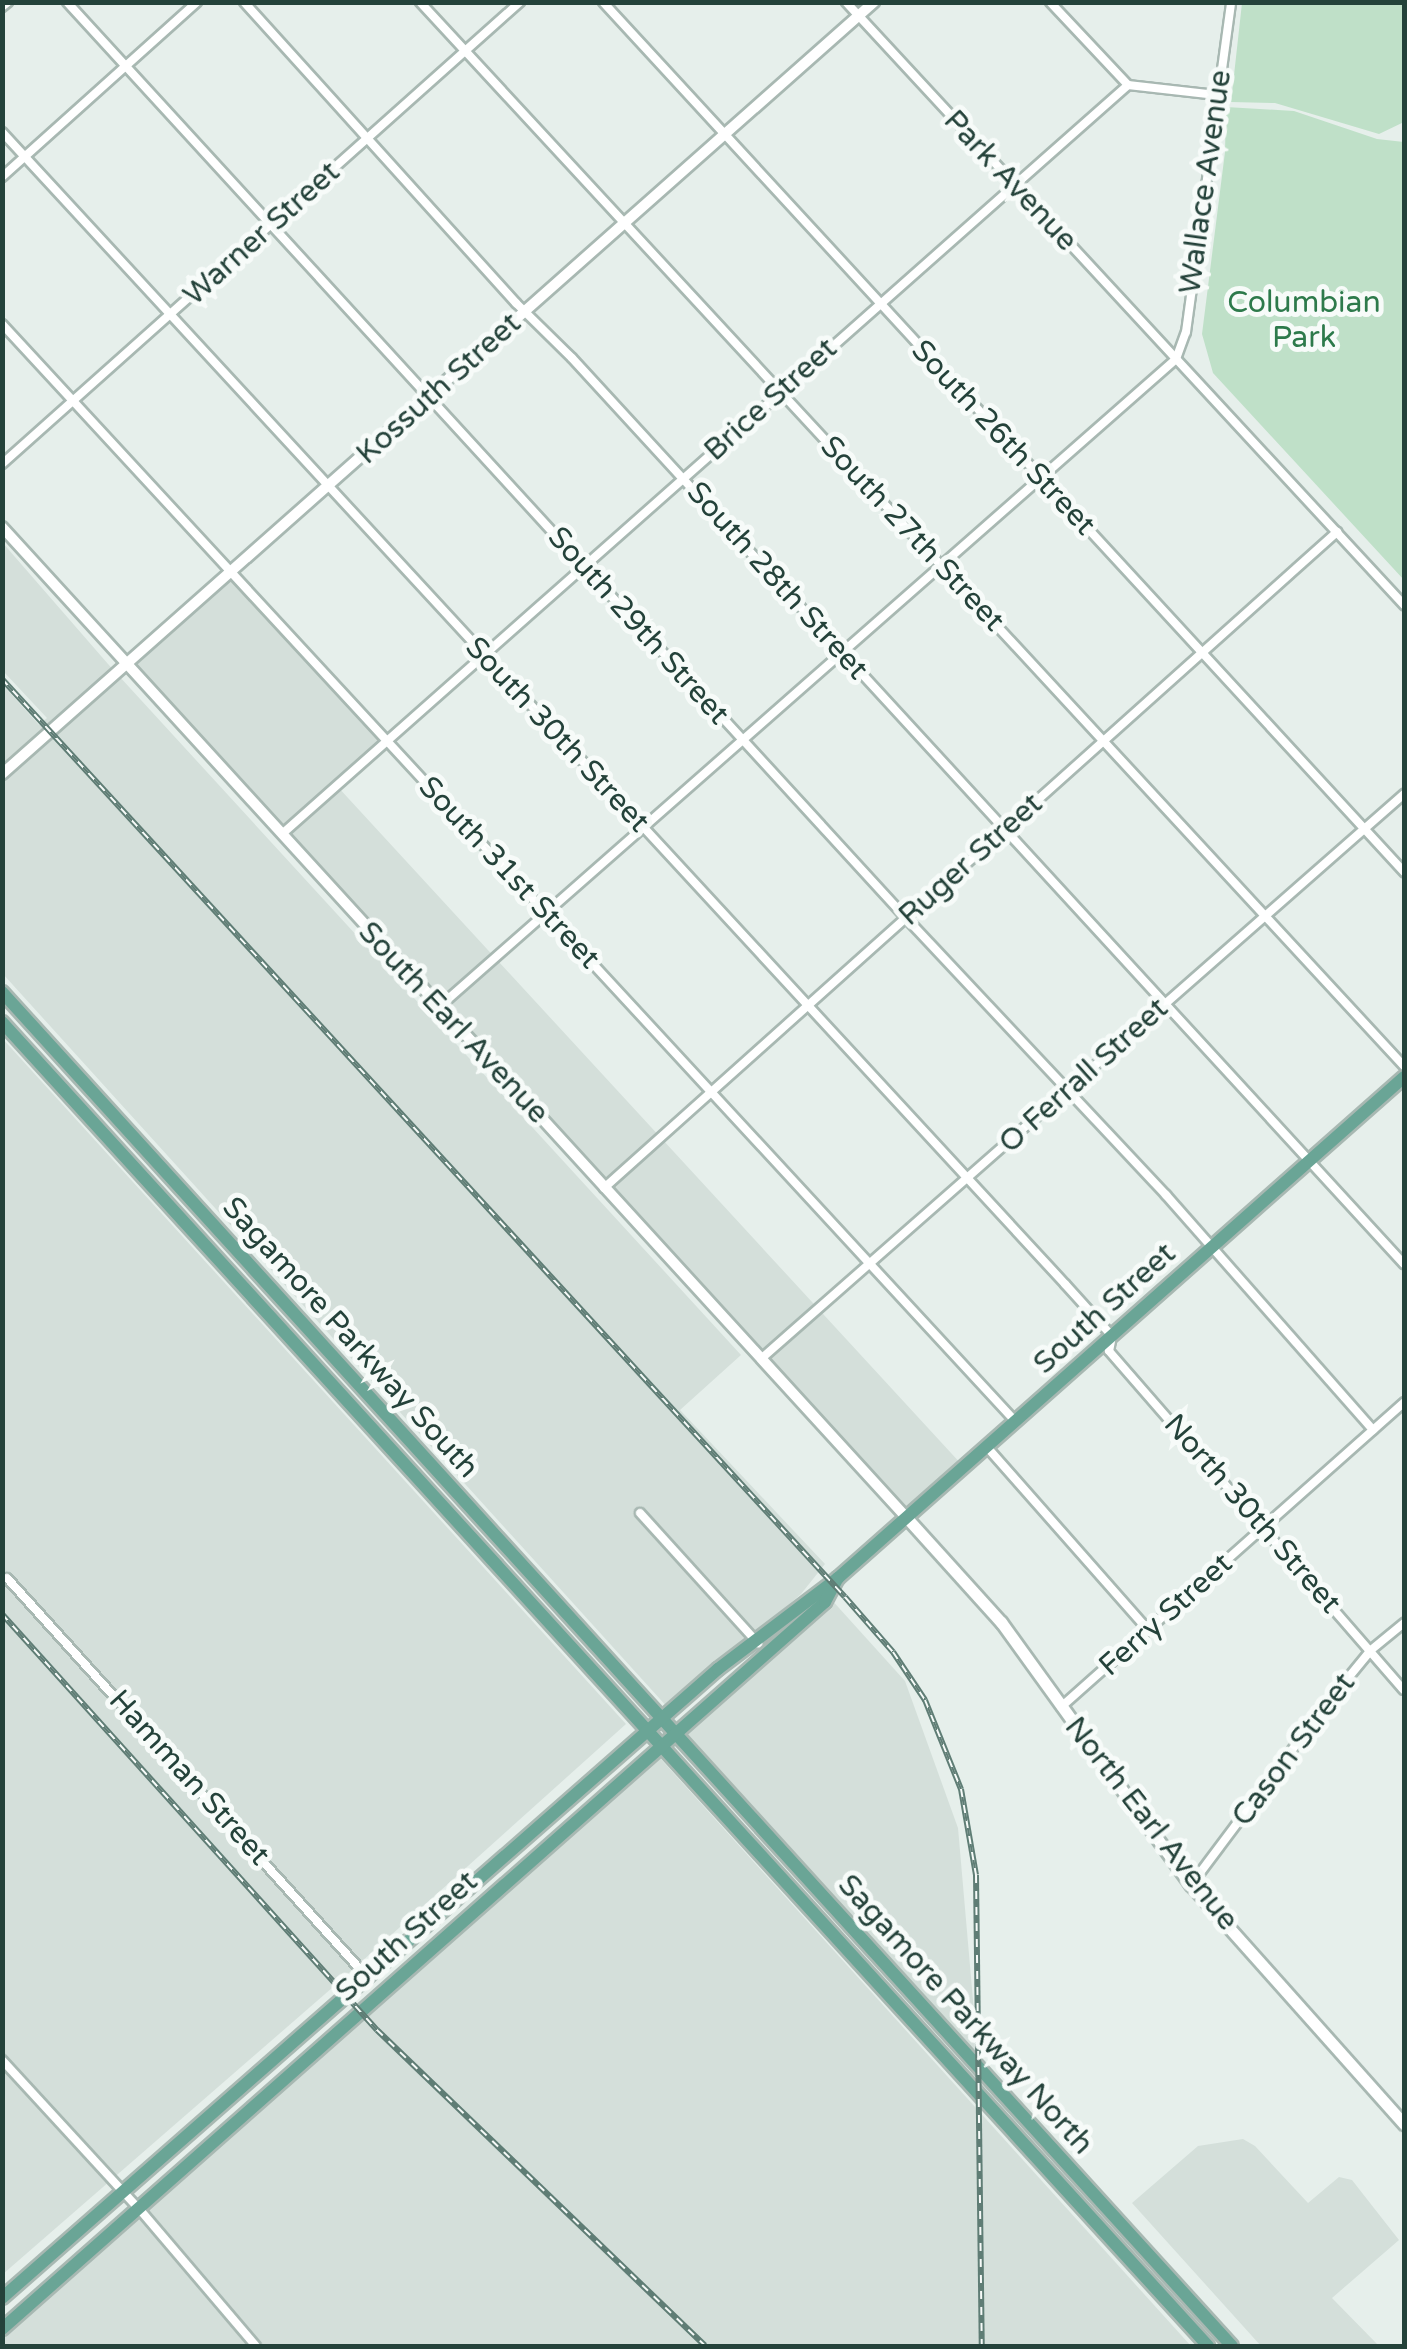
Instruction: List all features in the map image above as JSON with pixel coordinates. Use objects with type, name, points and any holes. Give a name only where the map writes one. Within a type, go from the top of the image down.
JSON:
[{"type":"main road","name":"Sagamore Parkway South","points":[[2,992],[663,1717]]},
{"type":"main road","name":"Sagamore Parkway South","points":[[2,1022],[380,1433],[646,1732]]},
{"type":"main road","name":"South Street","points":[[2,2298],[370,1979],[718,1669],[758,1643],[819,1588],[838,1578],[1404,1077]]},
{"type":"main road","name":"North Earl Avenue","points":[[906,1517],[998,1619],[1191,1884],[1404,2124]]},
{"type":"main road","name":"South Street","points":[[2,2329],[141,2211],[297,2068],[825,1602],[838,1578]]},
{"type":"main road","name":"Sagamore Parkway North","points":[[663,1717],[1232,2346]]},
{"type":"main road","name":"Sagamore Parkway North","points":[[646,1732],[1208,2346]]},
{"type":"main road","points":[[283,2054],[297,2068]]},
{"type":"street","name":"South 29th Street","points":[[67,2],[1212,1247],[1373,1430]]},
{"type":"street","points":[[2,177],[197,2]]},
{"type":"street","name":"South 28th Street","points":[[244,2],[524,313],[533,316],[683,478],[1312,1159],[1404,1264]]},
{"type":"street","name":"South 27th Street","points":[[420,2],[1404,1066]]},
{"type":"street","name":"Warner Street","points":[[2,464],[273,227],[520,2]]},
{"type":"street","name":"South 26th Street","points":[[603,2],[1404,872]]},
{"type":"street","name":"Park Avenue","points":[[846,2],[1176,359]]},
{"type":"street","name":"Kossuth Street","points":[[2,774],[874,2]]},
{"type":"street","points":[[1050,2],[1128,85],[1216,95]]},
{"type":"street","name":"Wallace Avenue","points":[[1176,359],[1186,332],[1231,2]]},
{"type":"street","name":"Brice Street","points":[[281,836],[1128,85]]},
{"type":"street","name":"South 30th Street","points":[[2,132],[1112,1336]]},
{"type":"street","name":"South 31st Street","points":[[2,324],[1016,1421]]},
{"type":"street","points":[[439,1007],[1176,359],[1404,605]]},
{"type":"street","name":"South Earl Avenue","points":[[2,527],[906,1517]]},
{"type":"street","name":"Ruger Street","points":[[604,1188],[1337,532]]},
{"type":"street","name":"O Ferrall Street","points":[[762,1358],[1404,794]]},
{"type":"street","name":"North 30th Street","points":[[1112,1336],[1110,1352],[1404,1690]]},
{"type":"street","name":"Ferry Street","points":[[1061,1708],[1404,1402]]},
{"type":"street","points":[[986,1446],[1148,1630]]},
{"type":"street","points":[[640,1513],[758,1643]]},
{"type":"street","name":"Hamman Street","points":[[7,1578],[370,1979]]},
{"type":"street","name":"Cason Street","points":[[1191,1884],[1371,1650],[1404,1623]]},
{"type":"street","points":[[2,2060],[141,2211],[256,2346]]},
{"type":"shaded area","points":[[2,542],[108,664],[741,1355],[680,1410],[825,1564],[801,1594],[669,1709],[3,974],[3,685],[39,725],[47,718],[3,671]]},
{"type":"shaded area","points":[[232,573],[386,740],[337,786],[963,1466],[906,1517],[126,667]]},
{"type":"shaded area","points":[[2,1038],[626,1724],[340,1981],[3,2274]]},
{"type":"shaded area","points":[[830,1598],[905,1681],[958,1828],[979,2069],[676,1731]]},
{"type":"shaded area","points":[[659,1757],[1191,2346],[3,2346],[2,2335]]},
{"type":"shaded area","points":[[1243,2139],[1255,2146],[1308,2203],[1339,2177],[1352,2180],[1399,2240],[1332,2298],[1379,2346],[1261,2346],[1132,2203],[1198,2146]]},
{"type":"green space","points":[[1242,3],[1404,3],[1404,122],[1379,134],[1275,103],[1231,102]]},
{"type":"green space","name":"Columbian Park","points":[[1226,107],[1294,111],[1377,139],[1404,142],[1404,580],[1213,373],[1202,334],[1225,152]]},
{"type":"railway","points":[[2,679],[845,1597],[893,1652],[925,1700],[961,1789],[976,1875],[982,2346]]},
{"type":"railway","points":[[2,1614],[377,2030],[705,2346]]}]
